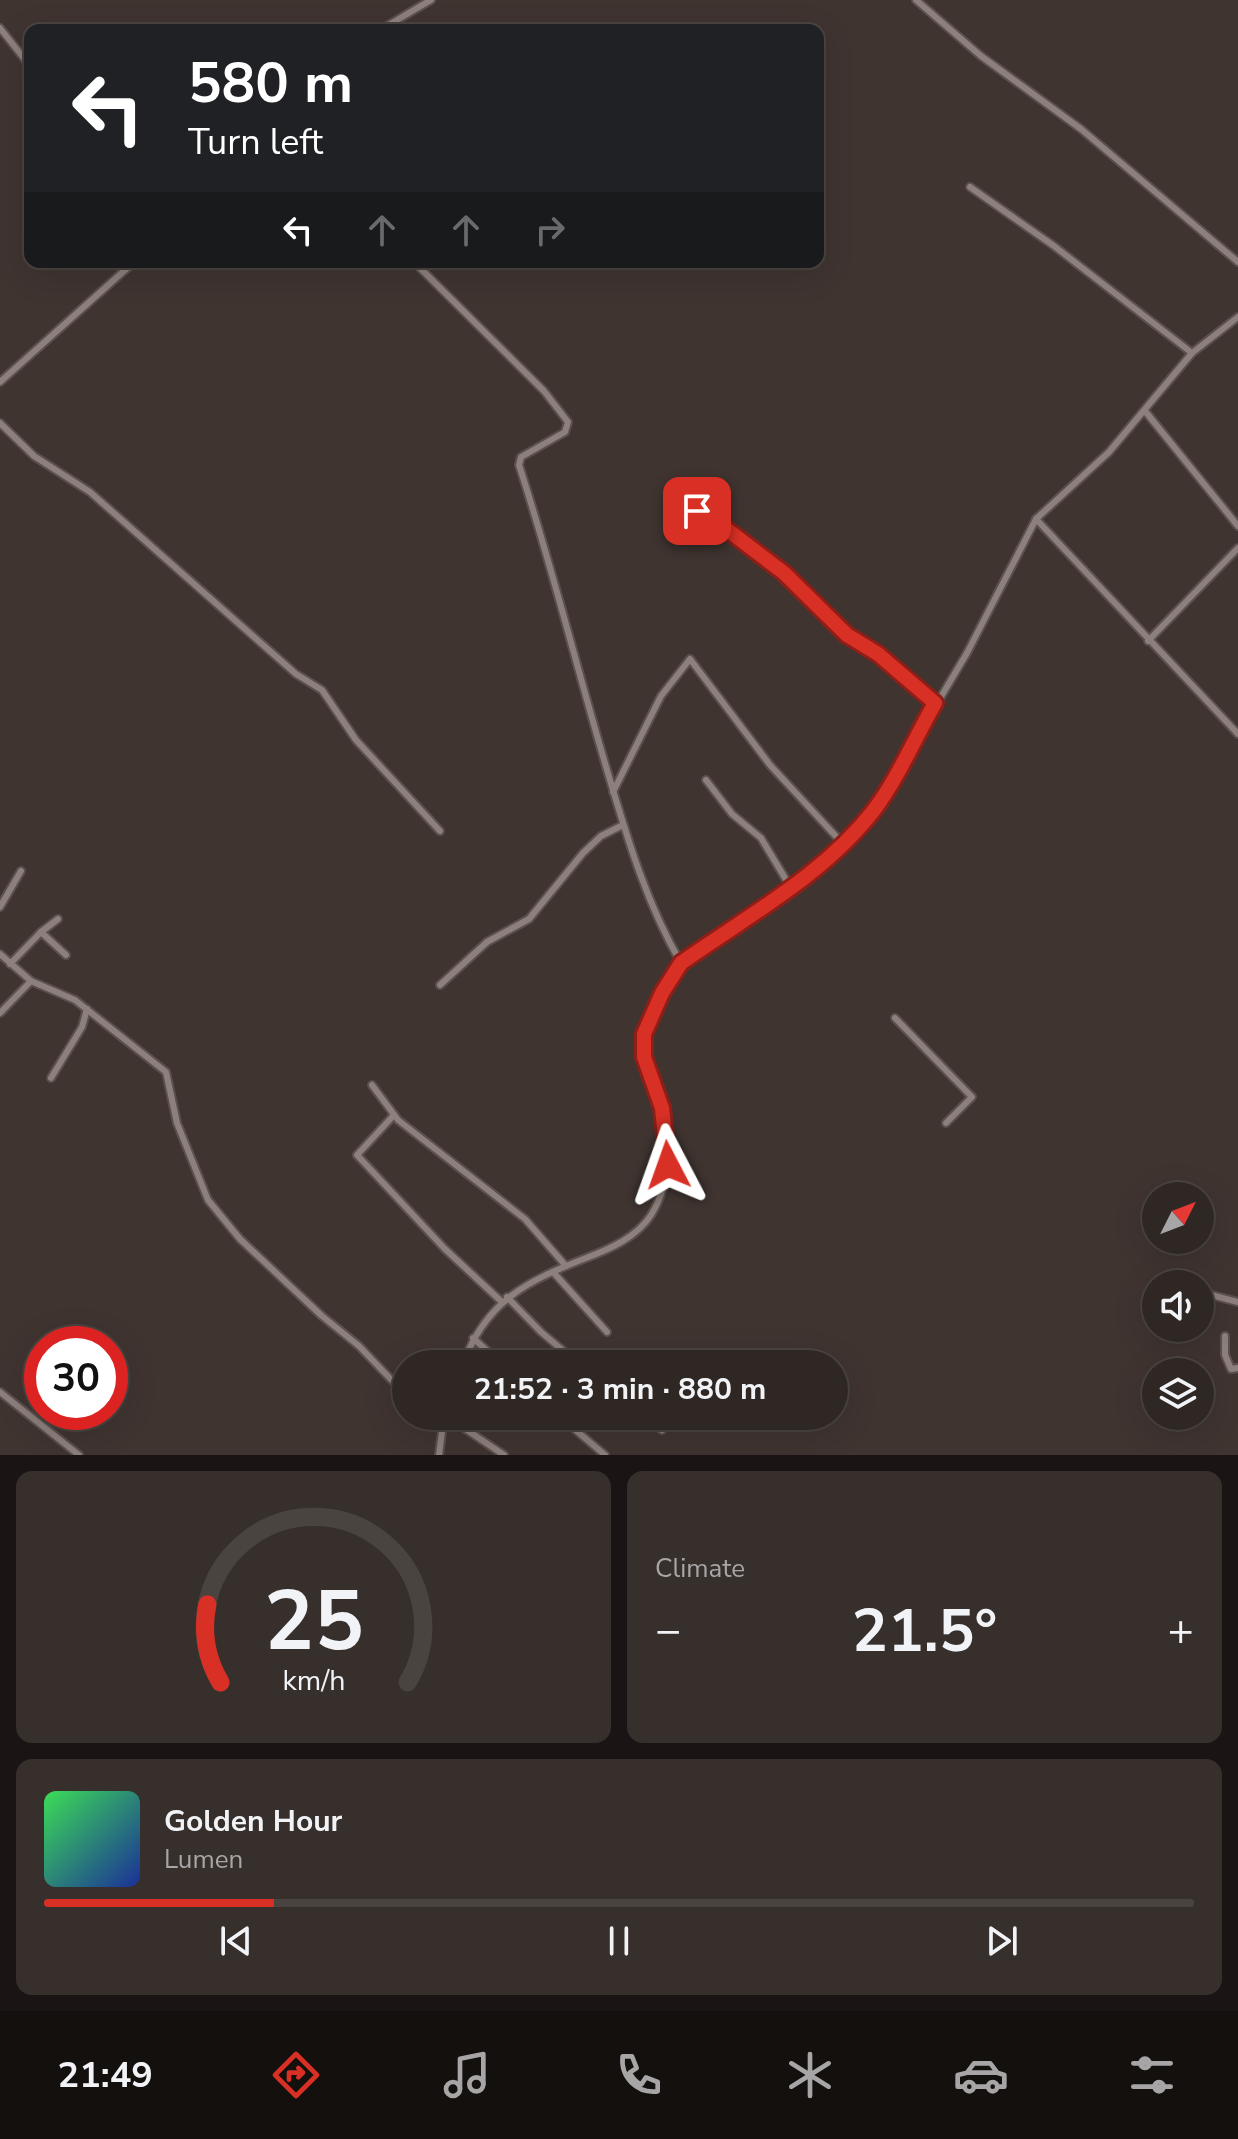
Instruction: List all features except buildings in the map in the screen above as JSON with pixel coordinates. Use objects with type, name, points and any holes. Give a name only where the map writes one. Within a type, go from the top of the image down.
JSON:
[{"type":"street","points":[[390,24],[431,0]]},
{"type":"street","points":[[916,0],[981,56],[1081,129],[1238,262]]},
{"type":"street","points":[[0,28],[24,58]]},
{"type":"street","points":[[970,187],[1054,246],[1192,353]]},
{"type":"street","points":[[0,382],[127,268]]},
{"type":"street","points":[[420,268],[544,391],[568,422],[565,432],[521,457],[519,465],[541,529],[621,826],[665,937],[681,963]]},
{"type":"street","points":[[468,1350],[473,1338],[504,1299],[553,1272],[631,1236],[650,1217],[660,1196],[668,1165],[662,1108],[644,1057],[644,1034],[662,993],[681,963],[791,888],[844,845],[875,808],[967,653],[1036,519],[1109,452],[1192,353],[1238,317]]},
{"type":"street","points":[[1145,411],[1238,526]]},
{"type":"street","points":[[0,423],[34,456],[90,492],[296,674],[319,687],[356,740],[440,831]]},
{"type":"street","points":[[680,521],[690,512],[708,515],[784,573],[847,635],[878,654],[935,703]]},
{"type":"street","points":[[1036,519],[1238,734]]},
{"type":"street","points":[[1148,641],[1238,548]]},
{"type":"street","points":[[613,792],[661,696],[690,659],[770,765],[844,845]]},
{"type":"street","points":[[706,780],[732,814],[761,838],[791,888]]},
{"type":"street","points":[[440,985],[487,942],[529,919],[583,853],[601,836],[621,826]]},
{"type":"street","points":[[0,907],[21,871]]},
{"type":"street","points":[[10,964],[58,919]]},
{"type":"street","points":[[41,932],[66,955]]},
{"type":"street","points":[[0,954],[31,981],[87,1009],[169,1077],[177,1123],[195,1173],[224,1222],[283,1281],[359,1346],[392,1380]]},
{"type":"street","points":[[0,1013],[31,981]]},
{"type":"street","points":[[51,1078],[82,1027],[87,1009]]},
{"type":"street","points":[[895,1018],[972,1097],[946,1123]]},
{"type":"street","points":[[372,1085],[394,1115],[525,1219],[566,1266]]},
{"type":"street","points":[[394,1115],[357,1155],[445,1249],[562,1350]]},
{"type":"street","points":[[553,1272],[607,1332]]},
{"type":"street","points":[[1214,1296],[1238,1302]]},
{"type":"street","points":[[1225,1336],[1227,1362],[1231,1369],[1238,1368]]},
{"type":"street","points":[[473,1338],[486,1350]]},
{"type":"street","points":[[0,1392],[79,1455]]},
{"type":"street","points":[[439,1455],[443,1430]]},
{"type":"street","points":[[466,1430],[504,1455]]},
{"type":"street","points":[[576,1430],[605,1455]]},
{"type":"route","points":[[668,1165],[662,1108],[644,1057],[644,1034],[671,976],[681,963],[805,879],[844,845],[875,808],[935,703],[878,654],[839,629],[784,573],[708,515],[697,511]]}]
